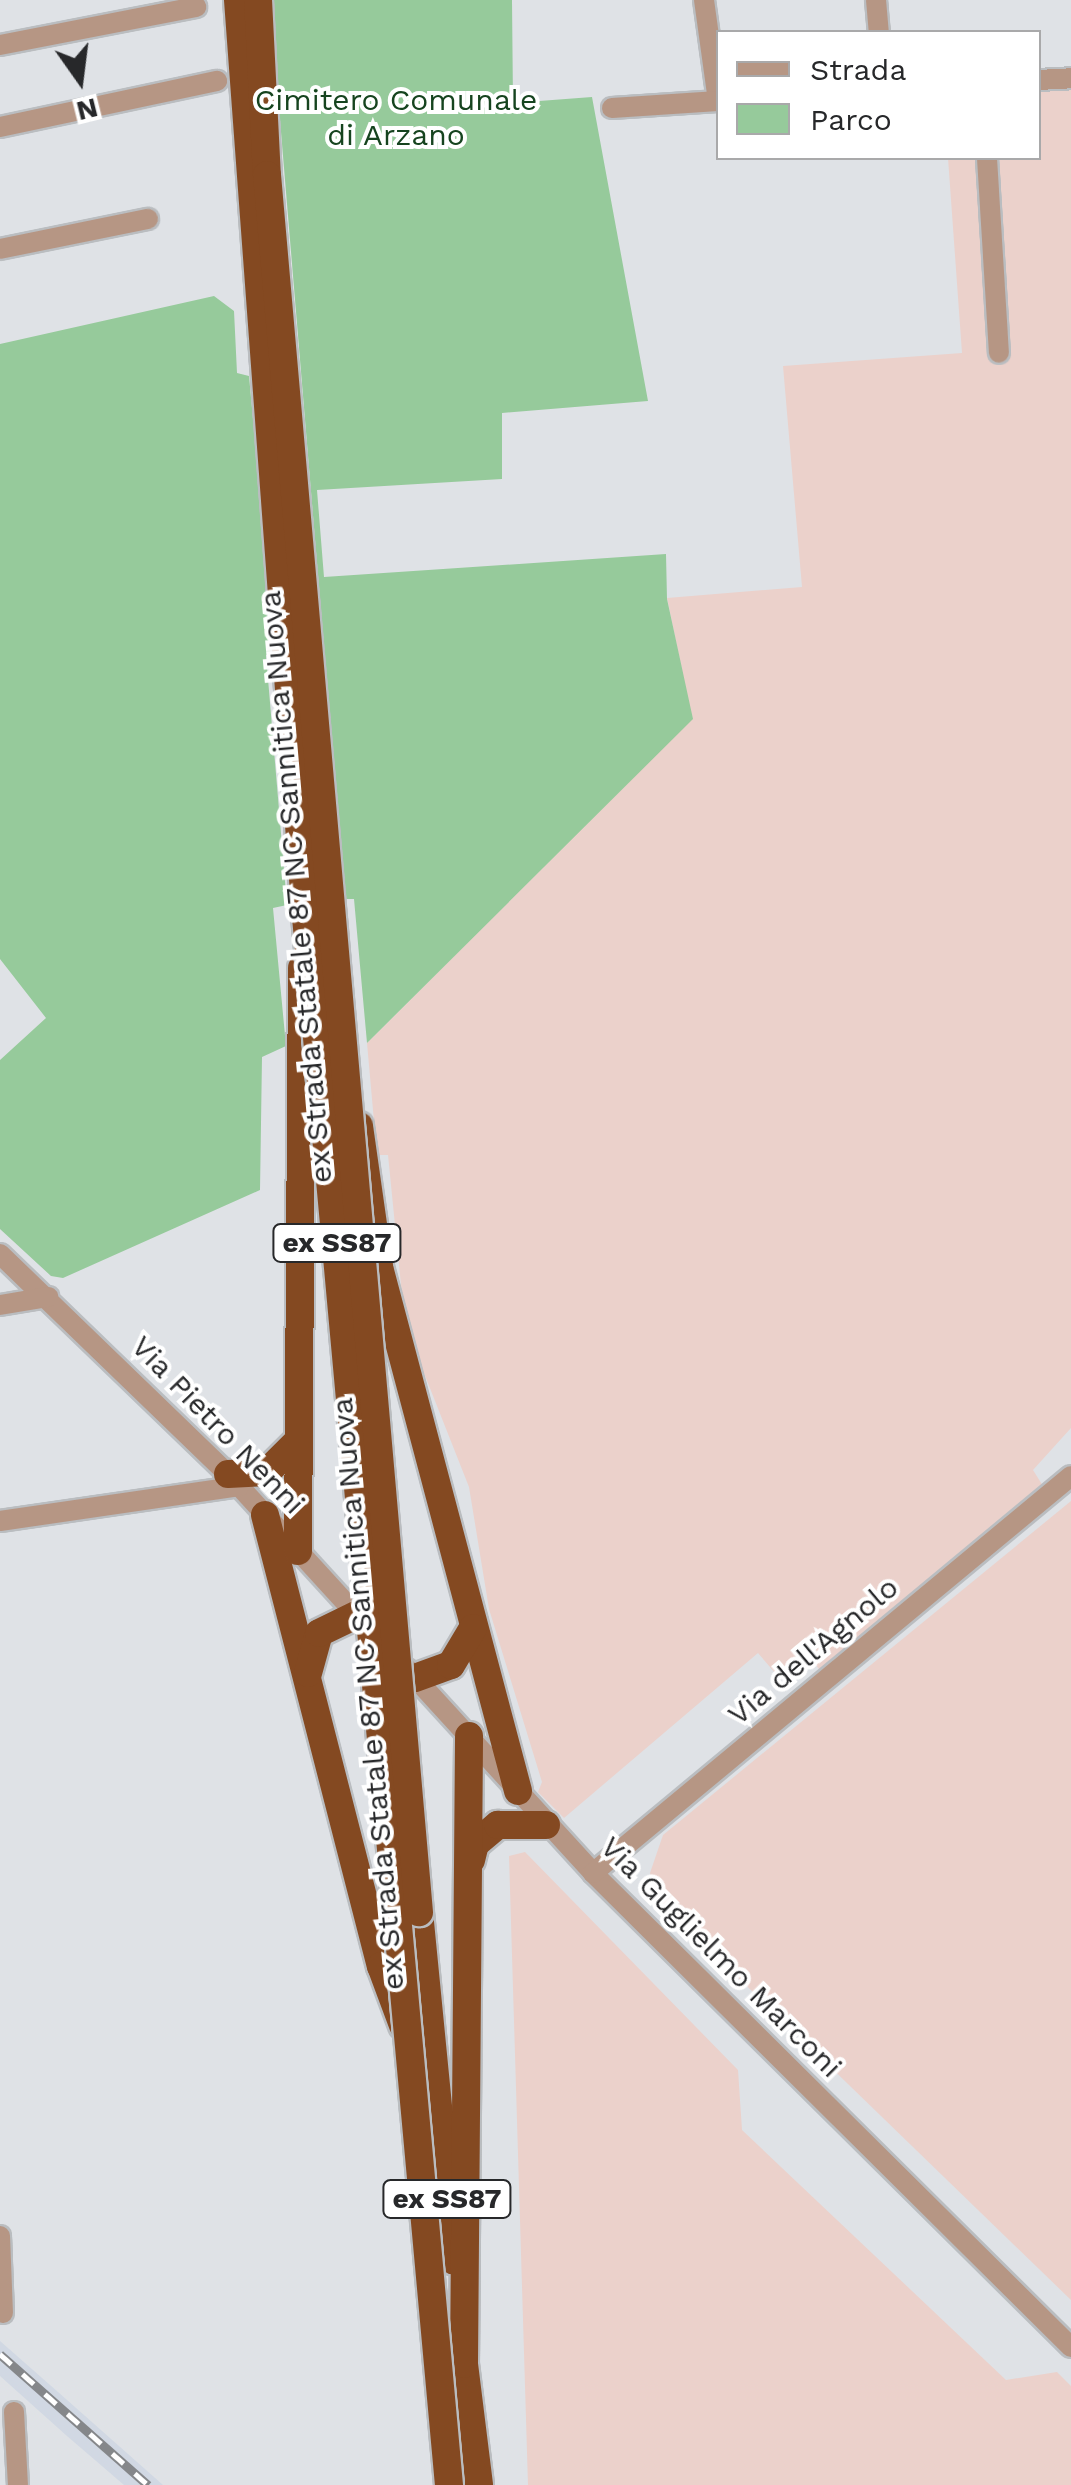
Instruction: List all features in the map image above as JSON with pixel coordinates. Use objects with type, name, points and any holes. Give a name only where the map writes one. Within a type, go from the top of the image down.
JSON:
[{"type":"highway","name":"ex Strada Statale 87 NC Sannitica Nuova","points":[[238,0],[305,906],[449,2485]]},
{"type":"highway","name":"ex Strada Statale 87 NC Sannitica Nuova","points":[[258,0],[343,1062],[478,2485]]},
{"type":"highway","points":[[298,1551],[305,906]]},
{"type":"highway","points":[[343,1062],[370,1171],[380,1267],[518,1791]]},
{"type":"highway","points":[[233,1480],[267,1472],[298,1441]]},
{"type":"highway","points":[[265,1514],[382,1966],[407,2036]]},
{"type":"highway","points":[[308,1685],[309,1653],[319,1633],[348,1606]]},
{"type":"highway","points":[[415,1678],[450,1665],[473,1628]]},
{"type":"highway","points":[[464,2364],[469,1736]]},
{"type":"highway","points":[[468,1871],[486,1830],[517,1821],[546,1824]]},
{"type":"street","points":[[704,0],[716,87]]},
{"type":"street","points":[[876,0],[878,30]]},
{"type":"street","points":[[0,44],[196,8]]},
{"type":"street","points":[[1041,80],[1071,78]]},
{"type":"street","points":[[0,127],[217,81]]},
{"type":"street","points":[[612,108],[716,101]]},
{"type":"street","points":[[988,160],[999,353]]},
{"type":"street","points":[[0,249],[148,219]]},
{"type":"street","name":"Via Pietro Nenni","points":[[0,1254],[233,1480],[348,1606]]},
{"type":"street","points":[[0,1305],[48,1297]]},
{"type":"street","name":"Via dell'Agnolo","points":[[592,1873],[1071,1476]]},
{"type":"street","points":[[0,1521],[233,1480]]},
{"type":"street","name":"Via Guglielmo Marconi","points":[[348,1606],[592,1873],[1071,2347]]},
{"type":"street","points":[[0,2236],[3,2313]]},
{"type":"street","points":[[14,2412],[18,2485]]},
{"type":"shaded area","points":[[1071,88],[1071,1428],[1033,1470],[1043,1486],[819,1669],[804,1650],[776,1674],[758,1653],[564,1818],[538,1792],[542,1782],[489,1609],[469,1487],[422,1368],[417,1372],[405,1325],[388,1155],[377,1155],[367,1043],[692,719],[667,598],[802,587],[783,366],[962,353],[948,160],[1041,160],[1041,91]]},
{"type":"shaded area","points":[[1071,1501],[1071,2300],[658,1900],[650,1873],[663,1835]]},
{"type":"shaded area","points":[[525,1852],[738,2070],[742,2130],[1006,2380],[1057,2372],[1071,2386],[1071,2485],[528,2485],[509,1856]]},
{"type":"shaded area","points":[[0,2341],[163,2485],[124,2485],[67,2436],[0,2376]]},
{"type":"green space","name":"Cimitero Comunale di Arzano","points":[[270,0],[512,0],[513,103],[592,97],[648,401],[502,413],[502,479],[317,490],[324,577],[666,554],[667,599],[693,719],[367,1043],[354,899],[345,899]]},
{"type":"green space","points":[[214,296],[234,311],[237,373],[249,376],[275,654],[266,655],[287,905],[273,908],[286,1046],[262,1057],[260,1190],[63,1278],[51,1276],[0,1229],[0,1060],[46,1018],[0,959],[0,344]]},
{"type":"railway","points":[[0,2354],[148,2485]]}]
